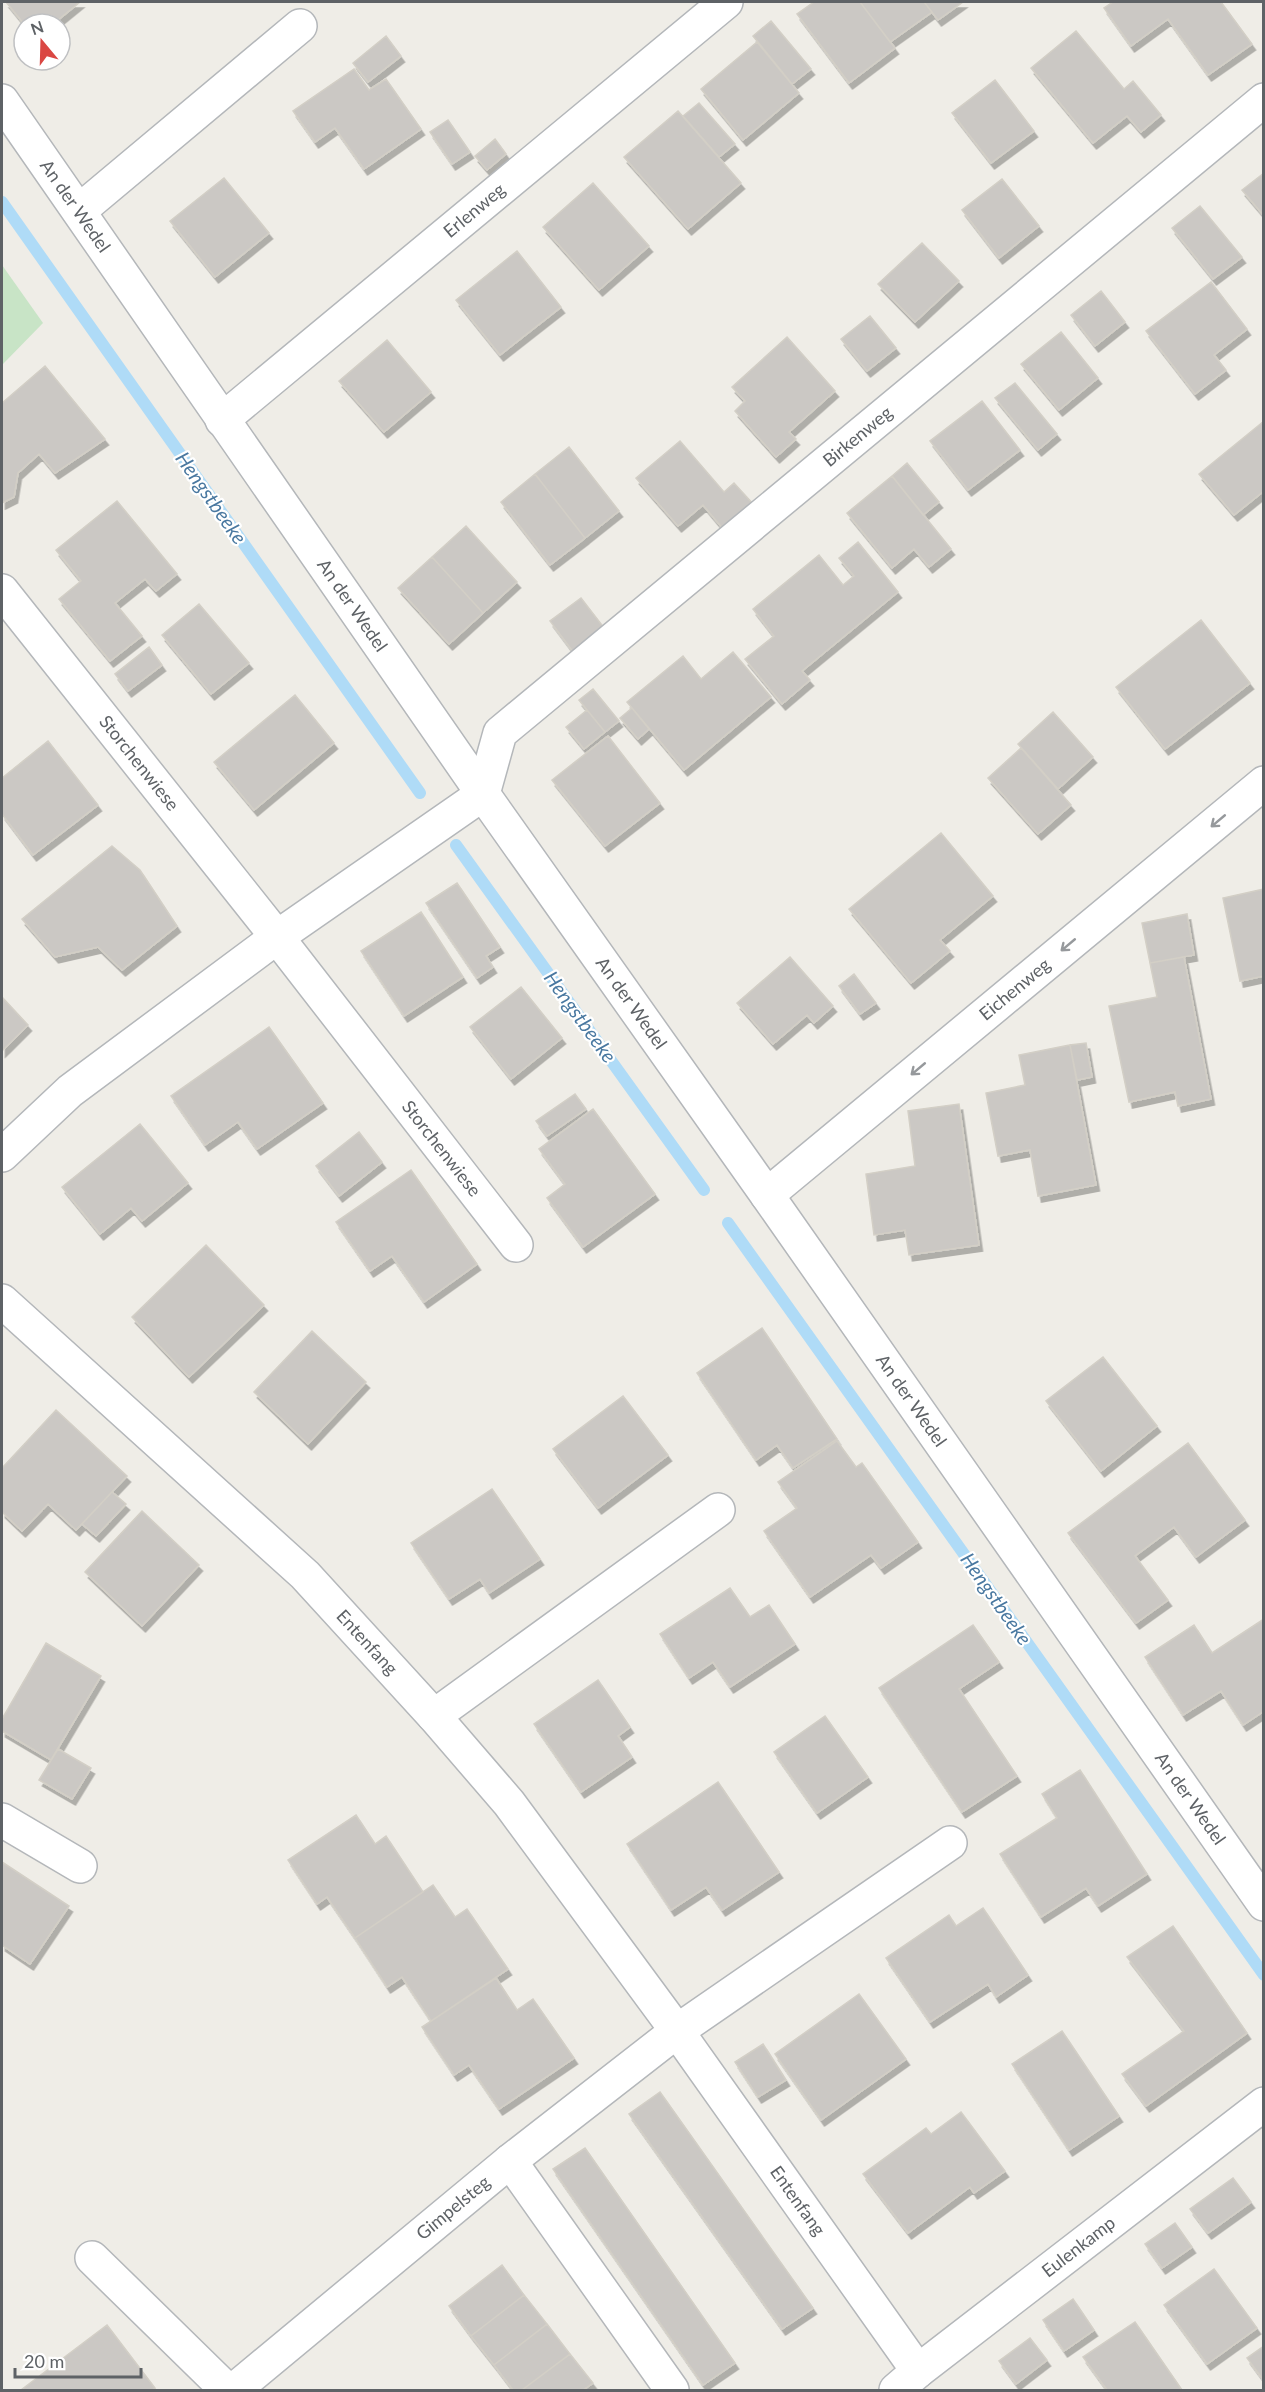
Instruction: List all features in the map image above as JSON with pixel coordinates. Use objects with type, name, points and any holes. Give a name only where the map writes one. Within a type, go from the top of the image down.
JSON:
[{"type":"street","name":"Erlenweg","points":[[222,420],[726,2]]},
{"type":"street","points":[[79,211],[300,26]]},
{"type":"street","name":"An der Wedel","points":[[2,100],[483,794],[767,1195],[1263,1904]]},
{"type":"street","name":"Birkenweg","points":[[483,794],[500,733],[1263,100]]},
{"type":"street","name":"Storchenwiese","points":[[2,591],[277,937],[516,1245]]},
{"type":"street","name":"Eichenweg","points":[[767,1195],[1263,783]]},
{"type":"street","points":[[2,1155],[70,1091],[277,937],[483,794]]},
{"type":"street","name":"Entenfang","points":[[2,1301],[305,1575],[434,1716],[509,1803],[677,2031],[907,2381]]},
{"type":"street","points":[[434,1716],[718,1510]]},
{"type":"street","points":[[2,1820],[80,1866]]},
{"type":"street","points":[[677,2031],[950,1842]]},
{"type":"street","name":"Gimpelsteg","points":[[234,2391],[510,2161],[677,2031]]},
{"type":"street","name":"Eulenkamp","points":[[907,2381],[1263,2104]]},
{"type":"street","points":[[510,2161],[672,2391]]},
{"type":"street","points":[[93,2258],[227,2391]]},
{"type":"green space","points":[[2,265],[43,323],[2,365]]},
{"type":"building","points":[[6,2],[80,2],[68,12],[14,12]]},
{"type":"building","points":[[814,2],[860,2],[895,48],[849,83],[797,14]]},
{"type":"building","points":[[860,2],[924,2],[932,12],[890,42]]},
{"type":"building","points":[[924,2],[963,2],[938,20]]},
{"type":"building","points":[[1113,2],[1221,2],[1252,44],[1208,75],[1168,19],[1131,46],[1104,8]]},
{"type":"building","points":[[771,21],[811,69],[792,84],[753,36]]},
{"type":"building","points":[[1076,31],[1124,89],[1133,81],[1161,115],[1141,132],[1127,116],[1093,143],[1031,68]]},
{"type":"building","points":[[386,36],[401,56],[368,82],[353,63]]},
{"type":"building","points":[[757,42],[799,93],[743,140],[701,89]]},
{"type":"building","points":[[354,69],[369,90],[386,79],[421,129],[364,169],[335,128],[315,142],[293,111]]},
{"type":"building","points":[[995,80],[1034,131],[991,163],[952,113]]},
{"type":"building","points":[[699,103],[735,144],[719,157],[683,116]]},
{"type":"building","points":[[678,111],[741,183],[688,229],[624,157]]},
{"type":"building","points":[[448,120],[470,152],[452,164],[430,132]]},
{"type":"building","points":[[495,139],[506,154],[487,170],[475,156]]},
{"type":"building","points":[[1264,173],[1264,216],[1242,190]]},
{"type":"building","points":[[224,178],[269,233],[215,277],[170,221]]},
{"type":"building","points":[[1002,179],[1039,226],[999,258],[962,210]]},
{"type":"building","points":[[593,183],[649,246],[599,290],[543,227]]},
{"type":"building","points":[[1200,206],[1242,257],[1213,279],[1172,228]]},
{"type":"building","points":[[922,243],[959,281],[915,322],[878,284]]},
{"type":"building","points":[[517,251],[561,307],[500,355],[456,300]]},
{"type":"building","points":[[1211,282],[1247,329],[1214,355],[1226,370],[1195,394],[1146,331]]},
{"type":"building","points":[[1101,291],[1125,322],[1095,346],[1071,315]]},
{"type":"building","points":[[870,316],[896,348],[867,371],[841,339]]},
{"type":"building","points":[[1061,332],[1098,378],[1059,410],[1021,364]]},
{"type":"building","points":[[787,337],[835,391],[789,432],[796,439],[776,457],[735,411],[745,401],[732,387]]},
{"type":"building","points":[[387,340],[431,392],[384,432],[339,381]]},
{"type":"building","points":[[45,366],[105,439],[55,473],[39,454],[18,473],[14,497],[2,503],[2,403]]},
{"type":"building","points":[[1015,383],[1057,434],[1038,450],[995,398]]},
{"type":"building","points":[[982,401],[1020,450],[968,490],[930,441]]},
{"type":"building","points":[[1264,421],[1264,491],[1234,515],[1199,474]]},
{"type":"building","points":[[680,441],[724,492],[734,483],[754,505],[724,530],[703,505],[678,526],[636,478]]},
{"type":"building","points":[[569,447],[619,511],[585,538],[535,474]]},
{"type":"building","points":[[907,463],[939,502],[923,515],[892,476]]},
{"type":"building","points":[[535,474],[585,538],[550,565],[501,502]]},
{"type":"building","points":[[892,476],[951,549],[929,567],[914,549],[892,568],[847,513]]},
{"type":"building","points":[[117,501],[177,574],[156,591],[145,579],[115,603],[142,636],[110,661],[59,599],[81,581],[56,550]]},
{"type":"building","points":[[466,526],[517,582],[483,613],[432,557]]},
{"type":"building","points":[[858,542],[898,592],[802,671],[810,680],[782,704],[745,659],[774,636],[753,609],[819,555],[843,585],[854,576],[839,558]]},
{"type":"building","points":[[432,557],[483,613],[449,644],[398,588]]},
{"type":"building","points":[[581,598],[605,629],[574,653],[550,621]]},
{"type":"building","points":[[199,604],[249,663],[211,694],[162,635]]},
{"type":"building","points":[[1201,620],[1250,683],[1165,749],[1116,687]]},
{"type":"building","points":[[149,647],[162,665],[128,691],[115,674]]},
{"type":"building","points":[[733,652],[771,697],[684,770],[627,702],[683,656],[701,679]]},
{"type":"building","points":[[593,689],[619,721],[605,732],[579,700]]},
{"type":"building","points":[[295,695],[334,743],[254,810],[214,762]]},
{"type":"building","points":[[632,708],[649,729],[638,739],[620,718]]},
{"type":"building","points":[[587,710],[605,732],[584,749],[566,727]]},
{"type":"building","points":[[1053,712],[1093,757],[1058,789],[1018,744]]},
{"type":"building","points":[[608,736],[660,803],[605,846],[552,780]]},
{"type":"building","points":[[48,741],[98,805],[33,855],[2,814],[2,778]]},
{"type":"building","points":[[1021,748],[1071,805],[1038,834],[988,778]]},
{"type":"building","points":[[941,833],[993,896],[940,940],[950,951],[911,983],[849,909]]},
{"type":"building","points":[[112,846],[140,870],[177,926],[122,970],[98,947],[55,957],[22,919]]},
{"type":"building","points":[[457,883],[500,947],[486,956],[493,967],[477,978],[426,903]]},
{"type":"building","points":[[1264,889],[1264,976],[1240,981],[1223,898]]},
{"type":"building","points":[[421,912],[463,977],[404,1016],[361,951]]},
{"type":"building","points":[[1187,914],[1194,955],[1150,963],[1142,923]]},
{"type":"building","points":[[790,957],[833,1006],[814,1023],[807,1015],[773,1044],[737,1003]]},
{"type":"building","points":[[1184,957],[1211,1099],[1178,1106],[1175,1092],[1129,1102],[1109,1006],[1157,997],[1150,963]]},
{"type":"building","points":[[854,974],[876,1003],[860,1014],[839,986]]},
{"type":"building","points":[[521,987],[562,1038],[511,1079],[470,1027]]},
{"type":"building","points":[[2,997],[28,1025],[2,1051]]},
{"type":"building","points":[[269,1027],[323,1103],[257,1149],[238,1122],[205,1145],[171,1096]]},
{"type":"building","points":[[1086,1043],[1092,1077],[1077,1080],[1070,1045]]},
{"type":"building","points":[[1070,1045],[1096,1185],[1038,1196],[1030,1150],[998,1156],[986,1093],[1025,1085],[1019,1055]]},
{"type":"building","points":[[575,1094],[586,1109],[547,1136],[536,1121]]},
{"type":"building","points":[[959,1104],[979,1245],[909,1255],[905,1230],[874,1235],[866,1174],[915,1166],[908,1111]]},
{"type":"building","points":[[593,1109],[655,1194],[583,1247],[547,1198],[565,1184],[539,1149]]},
{"type":"building","points":[[140,1124],[188,1183],[142,1221],[131,1208],[100,1234],[62,1187]]},
{"type":"building","points":[[359,1132],[382,1162],[339,1196],[316,1166]]},
{"type":"building","points":[[411,1170],[477,1264],[424,1302],[392,1256],[370,1271],[336,1222]]},
{"type":"building","points":[[206,1245],[264,1305],[189,1377],[132,1317]]},
{"type":"building","points":[[762,1328],[837,1439],[793,1468],[777,1445],[756,1460],[697,1373]]},
{"type":"building","points":[[312,1331],[366,1382],[308,1444],[254,1392]]},
{"type":"building","points":[[1103,1357],[1157,1426],[1101,1471],[1046,1401]]},
{"type":"building","points":[[623,1396],[668,1455],[598,1508],[553,1449]]},
{"type":"building","points":[[56,1410],[127,1476],[76,1530],[48,1504],[22,1531],[2,1512],[2,1468]]},
{"type":"building","points":[[837,1441],[856,1467],[862,1463],[918,1542],[881,1568],[871,1555],[810,1597],[764,1531],[797,1508],[778,1482]]},
{"type":"building","points":[[1188,1443],[1245,1520],[1196,1557],[1174,1527],[1135,1556],[1168,1600],[1136,1623],[1068,1533]]},
{"type":"building","points":[[492,1489],[540,1559],[489,1593],[480,1579],[449,1599],[411,1543]]},
{"type":"building","points":[[112,1492],[126,1504],[96,1536],[82,1524]]},
{"type":"building","points":[[142,1511],[199,1565],[142,1626],[85,1572]]},
{"type":"building","points":[[730,1588],[750,1617],[769,1605],[795,1644],[730,1687],[713,1662],[689,1678],[660,1634]]},
{"type":"building","points":[[1264,1619],[1264,1711],[1243,1725],[1221,1691],[1183,1715],[1145,1657],[1194,1625],[1212,1653]]},
{"type":"building","points":[[973,1625],[999,1662],[959,1689],[1017,1776],[962,1812],[879,1688]]},
{"type":"building","points":[[46,1643],[101,1676],[51,1760],[2,1731],[2,1719]]},
{"type":"building","points":[[598,1680],[630,1727],[618,1736],[632,1757],[581,1792],[534,1724]]},
{"type":"building","points":[[825,1716],[868,1777],[817,1813],[774,1752]]},
{"type":"building","points":[[58,1749],[91,1768],[72,1799],[39,1780]]},
{"type":"building","points":[[1080,1770],[1147,1874],[1098,1906],[1086,1888],[1041,1917],[1000,1854],[1057,1818],[1042,1794]]},
{"type":"building","points":[[718,1782],[779,1872],[722,1910],[706,1887],[671,1910],[627,1844]]},
{"type":"building","points":[[356,1815],[375,1844],[386,1836],[423,1892],[355,1938],[327,1897],[317,1904],[288,1860]]},
{"type":"building","points":[[2,1862],[69,1906],[30,1964],[2,1945]]},
{"type":"building","points":[[433,1885],[455,1917],[467,1909],[508,1969],[431,2021],[402,1977],[387,1987],[355,1938]]},
{"type":"building","points":[[983,1908],[1028,1975],[996,1997],[988,1984],[930,2022],[886,1958],[949,1915],[956,1926]]},
{"type":"building","points":[[1173,1926],[1247,2033],[1146,2106],[1122,2074],[1184,2031],[1127,1957]]},
{"type":"building","points":[[496,1978],[517,2010],[533,1999],[574,2058],[499,2109],[469,2065],[454,2075],[422,2027]]},
{"type":"building","points":[[859,1994],[906,2059],[821,2120],[775,2054]]},
{"type":"building","points":[[1062,2031],[1119,2116],[1069,2150],[1012,2064]]},
{"type":"building","points":[[763,2044],[786,2080],[758,2097],[735,2062]]},
{"type":"building","points":[[660,2092],[813,2308],[782,2329],[629,2114]]},
{"type":"building","points":[[961,2112],[1005,2171],[974,2193],[970,2187],[908,2233],[863,2174],[926,2128],[931,2134]]},
{"type":"building","points":[[585,2148],[735,2363],[703,2385],[553,2169]]},
{"type":"building","points":[[1233,2178],[1251,2202],[1208,2233],[1190,2209]]},
{"type":"building","points":[[1175,2223],[1192,2247],[1162,2268],[1145,2244]]},
{"type":"building","points":[[502,2265],[524,2295],[471,2336],[449,2306]]},
{"type":"building","points":[[1214,2269],[1257,2328],[1207,2364],[1164,2305]]},
{"type":"building","points":[[524,2295],[547,2324],[494,2365],[471,2336]]},
{"type":"building","points":[[1073,2299],[1094,2330],[1064,2351],[1043,2320]]},
{"type":"building","points":[[1135,2322],[1182,2390],[1107,2390],[1083,2357]]},
{"type":"building","points":[[547,2324],[570,2354],[522,2390],[513,2390],[494,2365]]},
{"type":"building","points":[[107,2325],[155,2388],[152,2390],[21,2390]]},
{"type":"building","points":[[1030,2338],[1047,2360],[1016,2384],[999,2361]]},
{"type":"building","points":[[1264,2346],[1264,2381],[1247,2358]]},
{"type":"building","points":[[570,2354],[593,2383],[583,2390],[522,2390]]},
{"type":"waterway","name":"Hengstbeeke","points":[[2,202],[420,793]]},
{"type":"waterway","name":"Hengstbeeke","points":[[456,845],[704,1190]]},
{"type":"waterway","name":"Hengstbeeke","points":[[728,1223],[1264,1975]]}]
